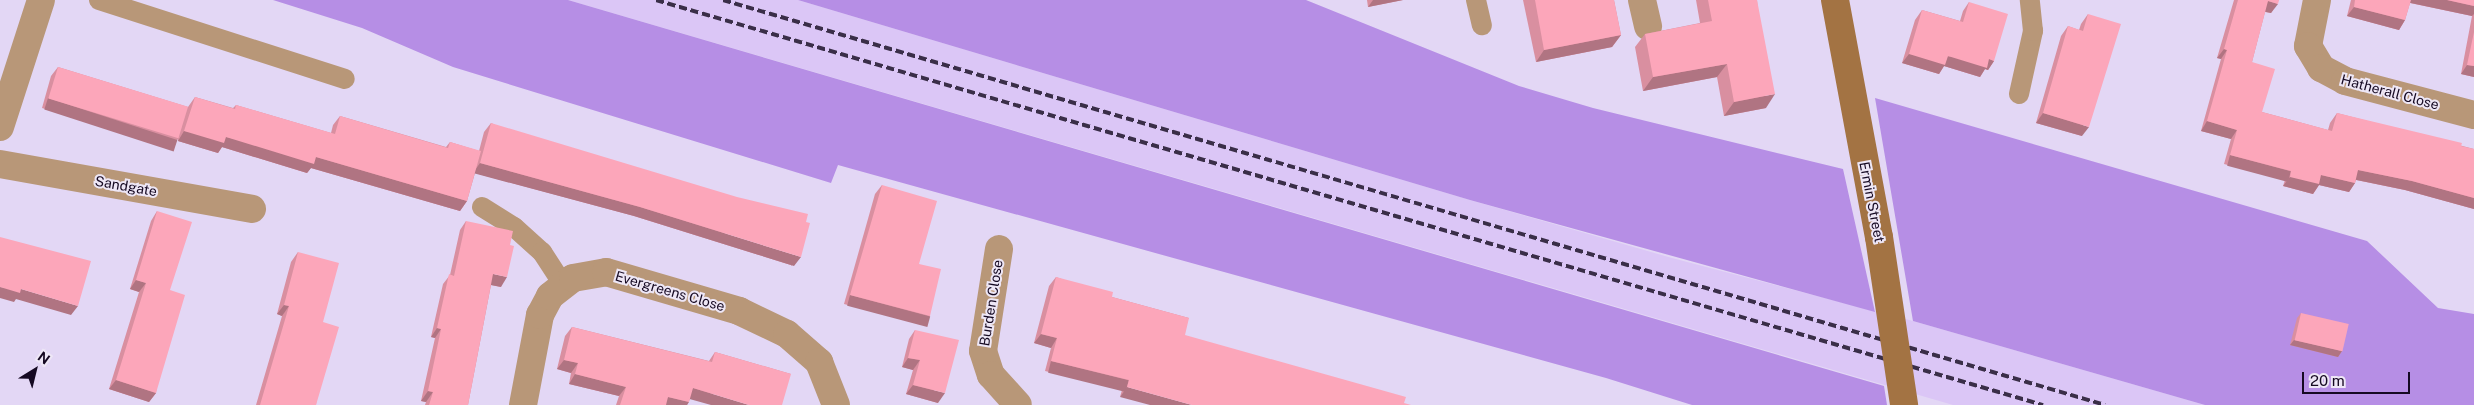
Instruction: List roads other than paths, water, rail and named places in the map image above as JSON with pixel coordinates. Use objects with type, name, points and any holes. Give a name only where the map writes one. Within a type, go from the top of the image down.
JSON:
[{"type":"street","points":[[0,127],[41,0]]},
{"type":"street","points":[[1642,0],[1648,26]]},
{"type":"street","name":"Ermin Street","points":[[1835,0],[1879,237],[1904,405]]},
{"type":"street","name":"Hatherall Close","points":[[2317,0],[2308,46],[2321,68],[2345,81],[2474,115]]},
{"type":"street","name":"Sandgate","points":[[0,164],[252,209]]},
{"type":"street","name":"Burden Close","points":[[999,249],[983,351],[991,375],[1018,405]]},
{"type":"street","name":"Evergreens Close","points":[[522,405],[540,314],[550,296],[563,284],[594,273],[622,275],[739,311],[801,344],[819,362],[836,405]]},
{"type":"lane","points":[[99,0],[345,78]]},
{"type":"lane","points":[[1476,0],[1482,25]]},
{"type":"lane","points":[[2019,94],[2033,31],[2030,0]]},
{"type":"lane","points":[[482,208],[514,227],[537,248],[563,284]]},
{"type":"railway","points":[[656,0],[2043,405]]},
{"type":"railway","points":[[723,0],[2105,405]]}]
